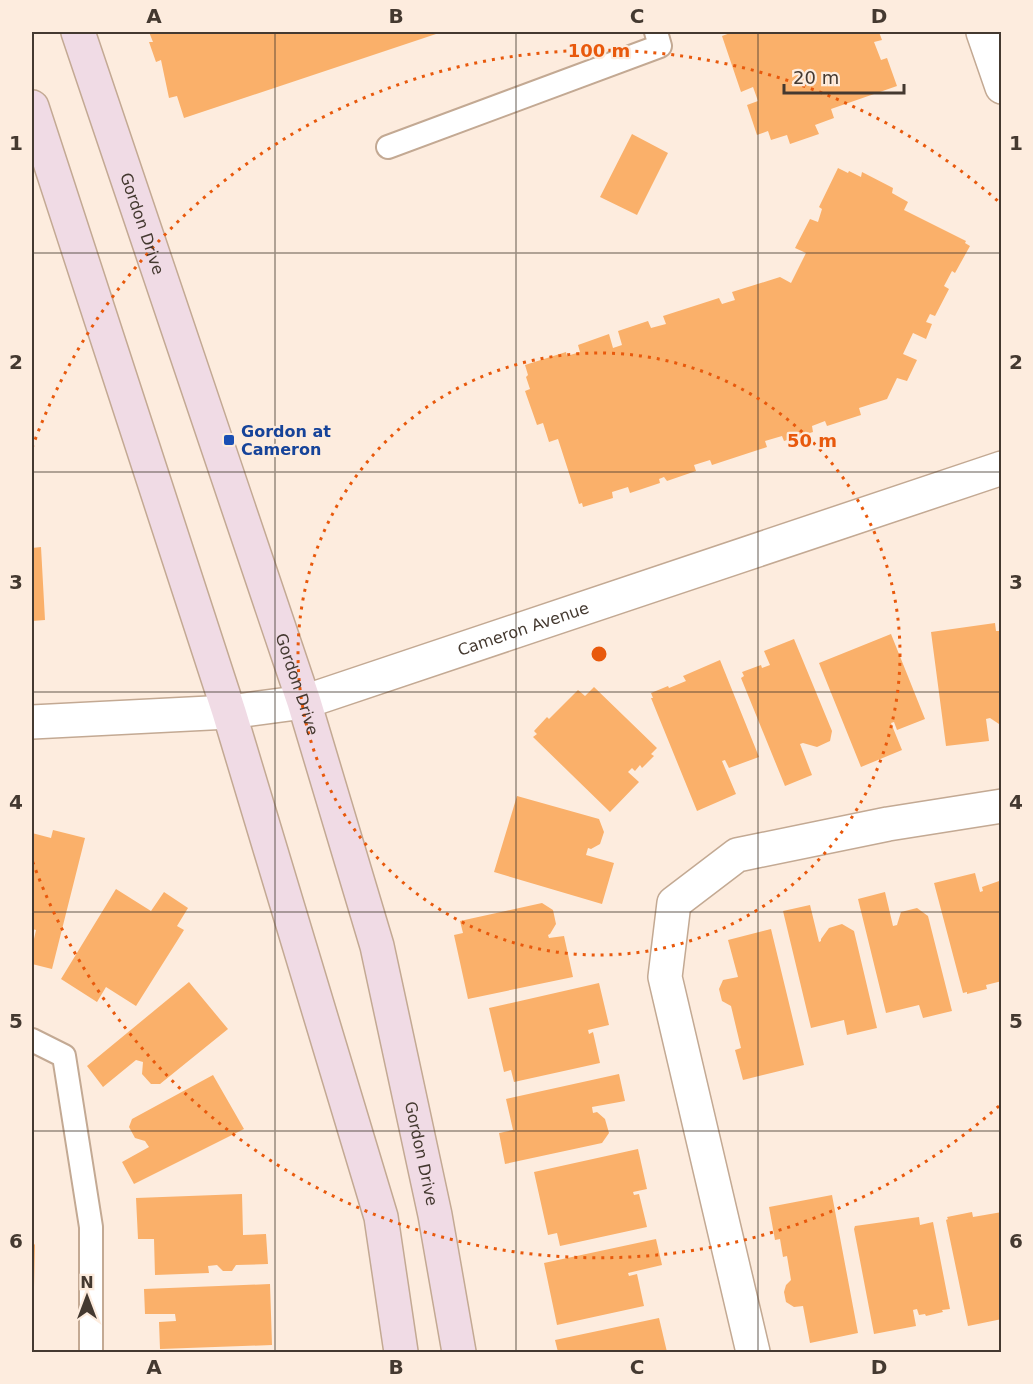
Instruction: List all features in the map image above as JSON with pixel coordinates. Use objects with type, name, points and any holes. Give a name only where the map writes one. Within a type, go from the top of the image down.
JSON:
[{"type":"main road","name":"Gordon Drive","points":[[78,32],[304,702],[377,946],[435,1215],[459,1353]]},
{"type":"main road","points":[[32,107],[229,712],[381,1217],[401,1353]]},
{"type":"street","points":[[983,32],[1002,87]]},
{"type":"street","name":"Cameron Avenue","points":[[32,722],[229,712],[304,702],[1002,468]]},
{"type":"street","points":[[753,1353],[665,977],[674,903],[737,855],[888,824],[1002,806]]},
{"type":"lane","points":[[388,147],[660,46],[656,32]]},
{"type":"lane","points":[[32,1040],[64,1056],[91,1227],[91,1353]]},
{"type":"building","points":[[149,32],[442,32],[184,118],[177,96],[169,98],[161,60],[156,62],[149,42],[153,42]]},
{"type":"building","points":[[733,32],[879,32],[882,40],[874,42],[881,60],[887,58],[897,86],[831,109],[834,118],[815,125],[819,134],[790,144],[787,135],[771,140],[768,131],[757,135],[747,105],[758,101],[753,87],[741,92],[722,36]]},
{"type":"building","points":[[632,134],[668,153],[637,215],[600,197]]},
{"type":"building","points":[[838,168],[861,177],[862,172],[893,188],[892,193],[908,202],[904,210],[966,241],[965,243],[970,246],[955,273],[952,271],[944,286],[949,289],[935,316],[930,314],[926,322],[932,324],[926,339],[913,333],[903,354],[917,360],[907,381],[897,378],[887,399],[859,408],[861,415],[827,426],[825,421],[812,426],[813,432],[784,441],[782,436],[765,441],[767,447],[712,465],[710,460],[694,465],[696,471],[667,481],[664,477],[659,479],[660,483],[630,493],[628,487],[612,492],[613,498],[583,507],[582,503],[579,504],[558,439],[549,442],[543,423],[537,425],[525,391],[530,389],[525,365],[566,352],[567,356],[580,352],[578,345],[609,334],[613,348],[622,345],[618,331],[648,321],[651,328],[666,324],[663,316],[719,298],[722,304],[735,300],[732,292],[780,277],[791,283],[806,253],[795,248],[810,219],[818,222],[822,209],[819,207]]},
{"type":"building","points":[[41,547],[45,620],[32,621],[32,548]]},
{"type":"building","points":[[995,623],[996,631],[1002,631],[1002,726],[990,718],[986,719],[989,741],[946,746],[931,632]]},
{"type":"building","points":[[891,634],[925,719],[897,730],[894,722],[891,723],[902,750],[861,767],[819,663]]},
{"type":"building","points":[[794,639],[832,731],[830,741],[817,747],[800,744],[812,775],[785,786],[741,678],[744,676],[742,672],[761,665],[762,668],[770,665],[764,651]]},
{"type":"building","points":[[720,660],[759,757],[729,768],[725,760],[722,761],[736,794],[697,811],[651,698],[653,698],[651,693],[686,681],[683,676]]},
{"type":"building","points":[[594,687],[657,748],[651,754],[654,756],[642,768],[640,765],[635,771],[632,768],[628,772],[639,782],[610,812],[533,737],[537,734],[534,731],[547,717],[549,719],[578,690],[585,696]]},
{"type":"building","points":[[517,796],[599,819],[604,832],[600,844],[591,849],[588,848],[586,855],[614,863],[602,904],[494,872]]},
{"type":"building","points":[[53,830],[85,838],[52,969],[32,964],[32,948],[36,930],[32,929],[32,833],[51,838]]},
{"type":"building","points":[[975,873],[980,892],[983,891],[982,887],[1002,880],[1002,981],[986,985],[987,989],[967,994],[967,992],[963,993],[934,883]]},
{"type":"building","points":[[116,889],[151,911],[164,892],[188,908],[177,926],[184,930],[136,1006],[106,987],[97,1002],[61,979]]},
{"type":"building","points":[[885,892],[893,926],[897,925],[901,912],[917,908],[928,916],[952,1011],[923,1018],[919,1005],[886,1013],[858,899]]},
{"type":"building","points":[[542,903],[553,910],[556,924],[548,935],[549,938],[564,936],[573,977],[468,999],[454,935],[463,933],[460,921]]},
{"type":"building","points":[[810,905],[819,942],[829,928],[842,924],[854,931],[877,1028],[847,1035],[844,1020],[811,1028],[783,911]]},
{"type":"building","points":[[771,929],[804,1065],[743,1080],[735,1050],[741,1048],[731,1006],[722,1001],[719,989],[723,980],[738,977],[728,940]]},
{"type":"building","points":[[189,982],[228,1029],[160,1084],[151,1084],[142,1074],[143,1062],[136,1060],[103,1087],[87,1066]]},
{"type":"building","points":[[599,983],[609,1025],[588,1030],[589,1034],[593,1032],[600,1063],[514,1082],[511,1070],[504,1072],[489,1008]]},
{"type":"building","points":[[619,1074],[625,1101],[592,1107],[593,1113],[597,1112],[605,1119],[609,1133],[602,1143],[505,1164],[499,1133],[513,1130],[506,1099]]},
{"type":"building","points":[[213,1075],[244,1129],[134,1184],[122,1162],[149,1147],[145,1141],[135,1138],[129,1127],[132,1119]]},
{"type":"building","points":[[638,1149],[647,1189],[633,1192],[634,1195],[639,1194],[647,1227],[560,1246],[557,1233],[548,1235],[534,1172]]},
{"type":"building","points":[[242,1194],[243,1235],[266,1234],[268,1264],[236,1265],[232,1271],[223,1271],[217,1265],[208,1266],[209,1273],[155,1275],[154,1239],[138,1239],[136,1198]]},
{"type":"building","points":[[832,1195],[858,1333],[810,1343],[803,1306],[794,1307],[786,1302],[784,1292],[791,1280],[787,1256],[783,1257],[780,1239],[775,1240],[769,1207]]},
{"type":"building","points":[[972,1212],[973,1217],[1002,1212],[1002,1319],[968,1326],[946,1220],[947,1217]]},
{"type":"building","points":[[919,1217],[920,1225],[933,1222],[950,1309],[926,1316],[925,1314],[919,1315],[917,1309],[913,1310],[916,1326],[874,1334],[855,1226]]},
{"type":"building","points":[[656,1239],[662,1265],[628,1273],[629,1276],[637,1274],[644,1306],[557,1325],[544,1263]]},
{"type":"building","points":[[32,1241],[35,1245],[33,1330],[32,1330]]},
{"type":"building","points":[[270,1284],[272,1345],[160,1349],[159,1322],[176,1321],[175,1314],[145,1314],[144,1289]]},
{"type":"building","points":[[659,1318],[667,1352],[558,1352],[555,1340]]},
{"type":"place","name":"Gordon at Cameron","points":[[229,440]]}]
